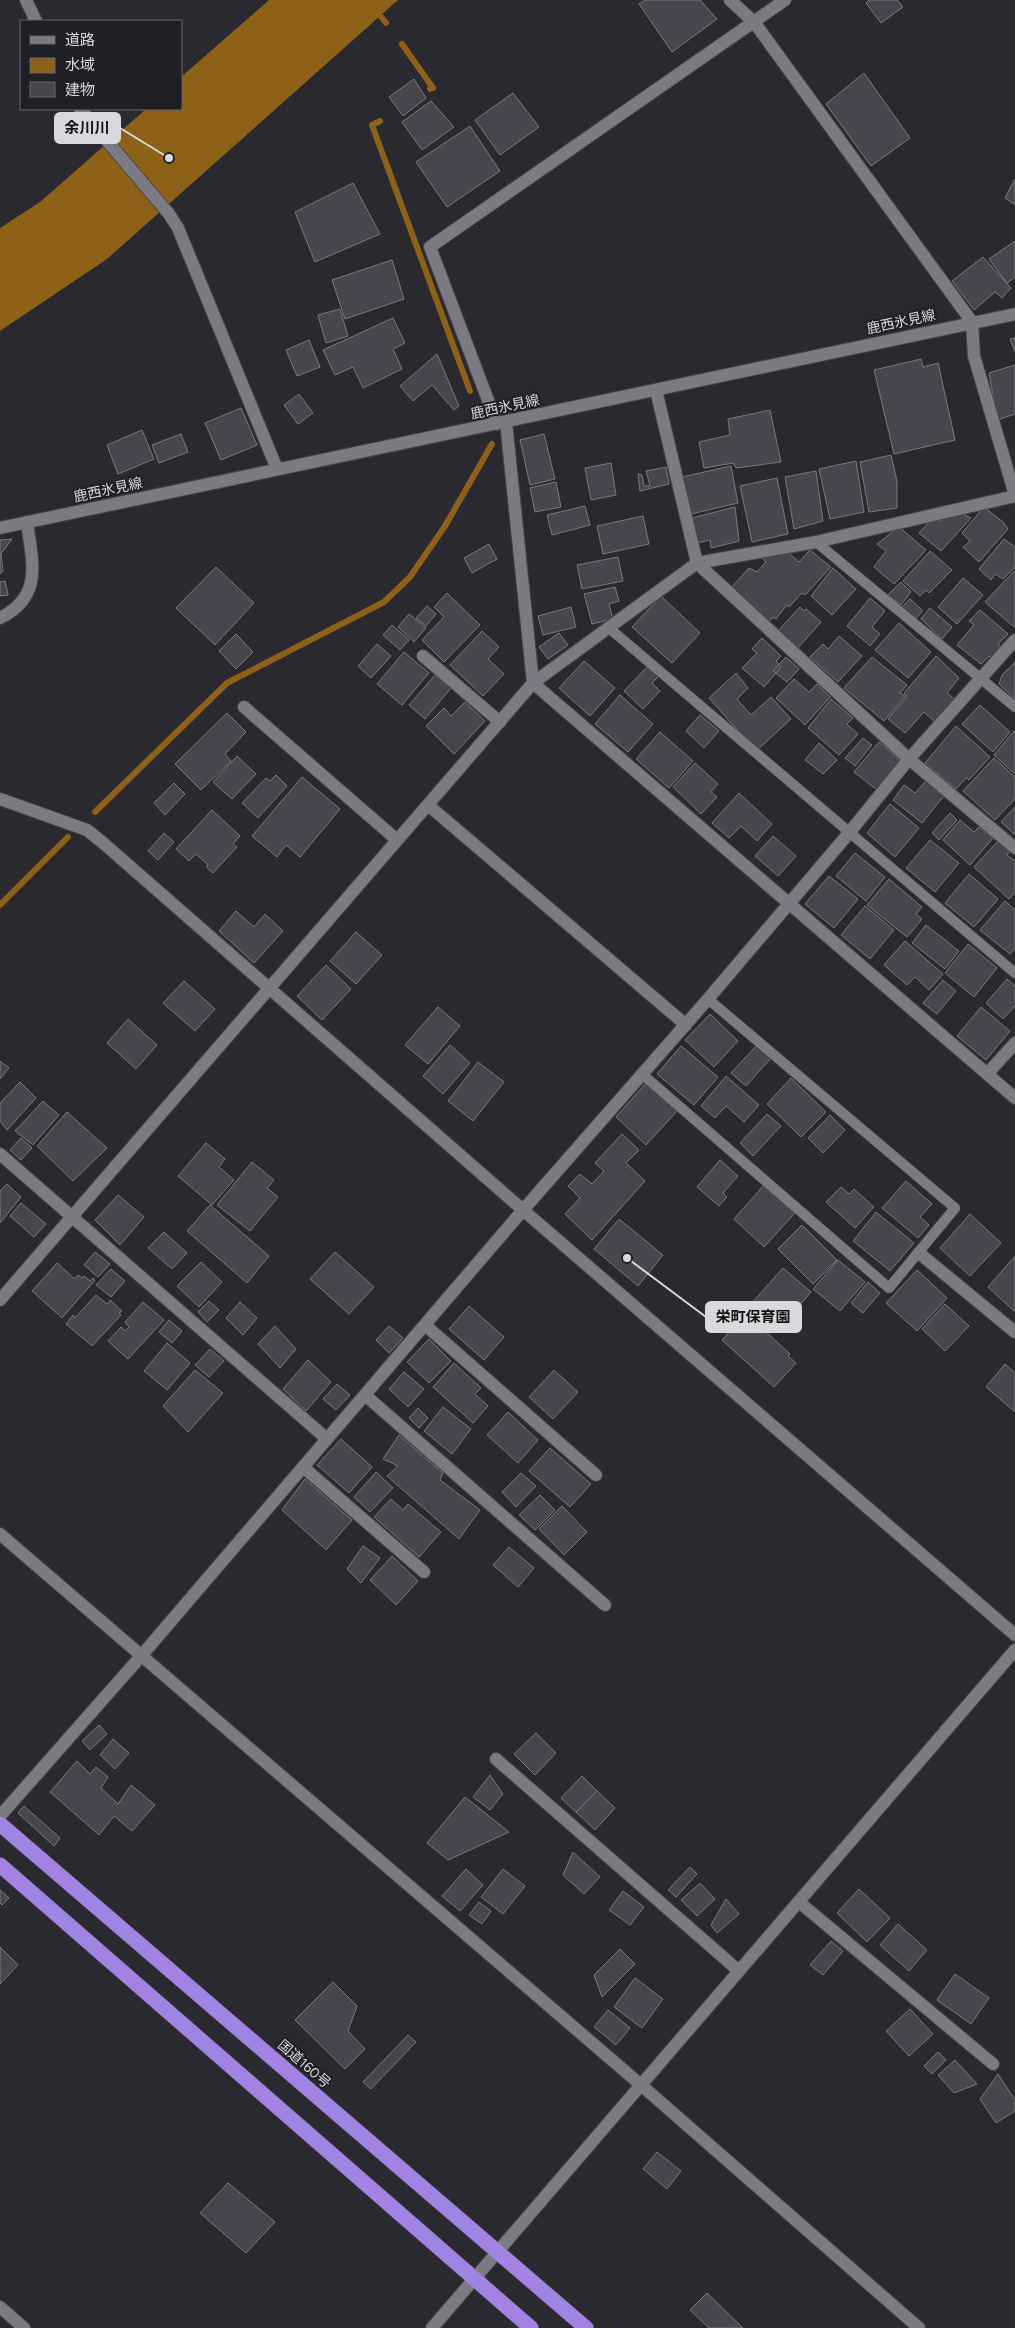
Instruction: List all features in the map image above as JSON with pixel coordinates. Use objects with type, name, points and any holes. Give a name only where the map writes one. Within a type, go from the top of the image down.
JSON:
[{"type":"highway","name":"国道160号","points":[[0,1824],[586,2328]]},
{"type":"highway","points":[[0,1865],[531,2328]]},
{"type":"street","points":[[26,0],[36,20]]},
{"type":"street","points":[[0,1300],[269,986],[533,683],[697,563],[816,542],[1015,496],[974,356],[972,322],[754,22],[730,0]]},
{"type":"street","points":[[785,0],[430,247],[501,423],[533,683],[788,905],[1015,1098]]},
{"type":"street","points":[[81,110],[169,214],[178,228],[277,469]]},
{"type":"street","name":"鹿西氷見線","points":[[0,528],[1015,314]]},
{"type":"street","points":[[656,390],[697,563],[909,759],[1015,848]]},
{"type":"street","points":[[0,618],[28,595],[34,576],[27,522]]},
{"type":"street","points":[[0,1816],[142,1655],[523,1210],[686,1025],[849,833],[909,759],[980,677],[1015,640]]},
{"type":"street","points":[[423,656],[500,722]]},
{"type":"street","points":[[244,706],[397,840]]},
{"type":"street","points":[[0,799],[87,830],[1015,1635]]},
{"type":"street","points":[[428,805],[686,1025]]},
{"type":"street","points":[[987,1074],[1015,1044]]},
{"type":"street","points":[[0,1154],[327,1439]]},
{"type":"street","points":[[919,1253],[1015,1332]]},
{"type":"street","points":[[425,1325],[596,1475]]},
{"type":"street","points":[[365,1395],[605,1606]]},
{"type":"street","points":[[303,1468],[424,1572]]},
{"type":"street","points":[[0,1534],[641,2085],[920,2328]]},
{"type":"street","points":[[432,2328],[1015,1650]]},
{"type":"street","points":[[496,1759],[739,1971]]},
{"type":"street","points":[[799,1902],[993,2064]]},
{"type":"street","points":[[0,2307],[24,2328]]},
{"type":"lane","points":[[816,542],[1015,707]]},
{"type":"lane","points":[[609,628],[1015,973]]},
{"type":"lane","points":[[642,1074],[888,1288],[919,1253],[955,1208],[708,999]]},
{"type":"water","points":[[269,0],[398,0],[107,259],[0,331],[0,228],[40,202],[145,110],[182,110],[182,76]]},
{"type":"building","points":[[645,0],[700,0],[717,19],[672,52],[639,4]]},
{"type":"building","points":[[869,0],[897,0],[903,7],[881,23],[866,3]]},
{"type":"building","points":[[864,73],[910,138],[871,166],[826,104]]},
{"type":"building","points":[[414,79],[426,98],[403,116],[389,97]]},
{"type":"building","points":[[513,93],[539,127],[500,155],[475,120]]},
{"type":"building","points":[[431,101],[454,127],[422,150],[402,122]]},
{"type":"building","points":[[470,126],[500,171],[447,207],[416,162]]},
{"type":"building","points":[[1015,179],[1015,205],[1005,198]]},
{"type":"building","points":[[353,183],[380,234],[315,262],[295,212]]},
{"type":"building","points":[[1015,241],[1015,277],[1007,283],[989,259]]},
{"type":"building","points":[[983,257],[1011,288],[1002,298],[995,292],[974,310],[952,281]]},
{"type":"building","points":[[392,260],[404,299],[345,319],[332,280]]},
{"type":"building","points":[[340,309],[348,336],[326,343],[318,315]]},
{"type":"building","points":[[393,318],[405,343],[393,349],[402,369],[363,388],[353,367],[335,375],[323,350]]},
{"type":"building","points":[[1015,338],[1015,352],[1010,339]]},
{"type":"building","points":[[309,340],[320,367],[297,376],[286,350]]},
{"type":"building","points":[[437,354],[459,406],[454,410],[432,385],[413,401],[400,386]]},
{"type":"building","points":[[921,359],[923,367],[938,363],[955,440],[894,454],[874,370]]},
{"type":"building","points":[[1015,365],[1015,414],[997,420],[989,373]]},
{"type":"building","points":[[299,394],[313,413],[298,424],[284,405]]},
{"type":"building","points":[[241,408],[257,445],[221,460],[205,423]]},
{"type":"building","points":[[770,410],[781,462],[736,468],[733,463],[704,468],[699,442],[730,435],[728,419]]},
{"type":"building","points":[[142,430],[154,459],[118,474],[107,445]]},
{"type":"building","points":[[181,434],[188,452],[159,463],[152,445]]},
{"type":"building","points":[[544,434],[555,479],[530,485],[520,440]]},
{"type":"building","points":[[891,455],[897,481],[897,508],[869,512],[860,462]]},
{"type":"building","points":[[856,461],[864,512],[830,519],[819,469]]},
{"type":"building","points":[[611,463],[616,495],[591,500],[585,468]]},
{"type":"building","points":[[731,466],[738,503],[691,514],[682,477]]},
{"type":"building","points":[[666,467],[669,484],[640,491],[638,474],[642,475],[644,486],[650,486],[646,471]]},
{"type":"building","points":[[816,471],[823,521],[794,529],[785,477]]},
{"type":"building","points":[[777,478],[788,534],[752,542],[740,486]]},
{"type":"building","points":[[556,482],[561,507],[535,512],[530,488]]},
{"type":"building","points":[[585,506],[590,525],[552,535],[547,515]]},
{"type":"building","points":[[735,507],[739,541],[711,548],[710,540],[697,543],[692,518]]},
{"type":"building","points":[[984,507],[1003,522],[1008,529],[979,562],[963,547],[970,541],[962,533]]},
{"type":"building","points":[[960,513],[971,518],[941,551],[919,533],[934,517],[940,521],[951,514],[955,517]]},
{"type":"building","points":[[643,516],[649,544],[603,554],[597,526]]},
{"type":"building","points":[[899,527],[926,550],[894,584],[874,567],[886,551],[877,544]]},
{"type":"building","points":[[12,539],[1,554],[3,571],[0,574],[0,540]]},
{"type":"building","points":[[1004,539],[1015,547],[1015,567],[1003,579],[995,574],[991,580],[979,569]]},
{"type":"building","points":[[489,544],[497,559],[472,573],[464,558]]},
{"type":"building","points":[[810,550],[831,567],[805,595],[802,593],[789,607],[787,605],[776,619],[773,617],[768,623],[730,589],[749,568],[757,572],[766,562],[760,556],[787,552],[799,562]]},
{"type":"building","points":[[930,551],[952,570],[929,593],[926,590],[920,596],[903,581]]},
{"type":"building","points":[[618,557],[623,581],[582,589],[577,565]]},
{"type":"building","points":[[216,567],[254,603],[215,645],[176,608]]},
{"type":"building","points":[[833,568],[856,589],[832,615],[811,596]]},
{"type":"building","points":[[1015,570],[1015,625],[1014,627],[985,602]]},
{"type":"building","points":[[963,578],[983,595],[957,624],[938,607]]},
{"type":"building","points":[[5,581],[8,595],[0,596],[0,582]]},
{"type":"building","points":[[901,582],[911,592],[901,605],[888,595]]},
{"type":"building","points":[[615,587],[619,601],[609,604],[613,619],[592,624],[584,594]]},
{"type":"building","points":[[447,593],[480,625],[444,662],[422,640],[444,617],[434,607]]},
{"type":"building","points":[[661,596],[700,633],[672,663],[632,627]]},
{"type":"building","points":[[870,598],[885,611],[872,627],[880,634],[870,646],[847,626]]},
{"type":"building","points":[[910,599],[923,611],[914,620],[902,607]]},
{"type":"building","points":[[427,606],[436,614],[426,626],[416,618]]},
{"type":"building","points":[[571,607],[576,627],[543,635],[538,616]]},
{"type":"building","points":[[800,607],[804,611],[806,609],[821,622],[797,649],[778,631]]},
{"type":"building","points":[[930,608],[952,627],[942,639],[921,619]]},
{"type":"building","points":[[980,610],[1008,634],[998,644],[1001,647],[992,659],[989,656],[981,664],[957,645],[974,625],[969,621]]},
{"type":"building","points":[[409,614],[426,628],[414,642],[398,627]]},
{"type":"building","points":[[899,623],[931,652],[908,678],[875,650]]},
{"type":"building","points":[[392,625],[409,640],[400,650],[383,635]]},
{"type":"building","points":[[482,631],[499,647],[488,659],[504,674],[483,696],[450,665]]},
{"type":"building","points":[[559,633],[568,645],[548,659],[539,647]]},
{"type":"building","points":[[236,634],[253,652],[236,669],[219,651]]},
{"type":"building","points":[[839,636],[862,656],[838,682],[810,657],[823,644],[828,649]]},
{"type":"building","points":[[762,638],[781,656],[776,661],[781,667],[764,687],[742,668],[757,653],[752,649]]},
{"type":"building","points":[[377,644],[391,656],[371,678],[358,666]]},
{"type":"building","points":[[404,652],[429,673],[402,705],[377,684]]},
{"type":"building","points":[[936,656],[959,678],[947,693],[954,699],[935,722],[924,712],[905,733],[888,719],[907,696],[904,693]]},
{"type":"building","points":[[786,657],[799,669],[787,682],[773,671]]},
{"type":"building","points":[[872,657],[907,685],[900,693],[905,696],[884,721],[844,688]]},
{"type":"building","points":[[584,661],[615,688],[590,716],[559,688]]},
{"type":"building","points":[[1015,662],[1015,699],[999,684],[1002,675]]},
{"type":"building","points":[[648,666],[659,676],[652,683],[660,691],[643,709],[624,691]]},
{"type":"building","points":[[736,673],[748,688],[737,699],[751,715],[771,697],[791,719],[756,751],[709,698]]},
{"type":"building","points":[[435,675],[451,688],[425,719],[409,705]]},
{"type":"building","points":[[794,679],[809,692],[817,684],[830,697],[805,725],[776,698]]},
{"type":"building","points":[[620,695],[653,724],[628,752],[595,724]]},
{"type":"building","points":[[831,699],[853,718],[847,724],[858,734],[839,755],[808,728]]},
{"type":"building","points":[[465,702],[485,721],[454,754],[426,726],[444,708],[451,716]]},
{"type":"building","points":[[980,705],[1010,732],[993,752],[962,724]]},
{"type":"building","points":[[227,713],[246,732],[225,754],[231,761],[201,790],[175,764]]},
{"type":"building","points":[[700,715],[719,731],[704,748],[686,731]]},
{"type":"building","points":[[956,726],[990,757],[969,780],[966,778],[956,789],[925,763]]},
{"type":"building","points":[[1015,730],[1015,774],[994,755]]},
{"type":"building","points":[[660,732],[693,761],[669,788],[636,759]]},
{"type":"building","points":[[863,738],[872,745],[855,766],[845,758]]},
{"type":"building","points":[[879,742],[901,761],[877,790],[854,772]]},
{"type":"building","points":[[819,743],[837,760],[823,774],[805,760]]},
{"type":"building","points":[[237,756],[256,774],[232,799],[213,782]]},
{"type":"building","points":[[994,758],[1015,777],[1015,799],[995,820],[963,791]]},
{"type":"building","points":[[695,763],[718,784],[711,792],[717,797],[701,814],[673,787]]},
{"type":"building","points":[[276,775],[287,786],[258,818],[242,803],[266,778],[270,781]]},
{"type":"building","points":[[302,777],[340,809],[300,857],[286,845],[277,857],[252,836]]},
{"type":"building","points":[[927,780],[944,796],[922,823],[893,800],[904,785],[915,793]]},
{"type":"building","points":[[174,783],[185,794],[165,815],[154,803]]},
{"type":"building","points":[[739,793],[772,824],[757,841],[741,826],[729,838],[712,823]]},
{"type":"building","points":[[890,804],[919,828],[895,857],[867,833]]},
{"type":"building","points":[[1015,807],[1015,835],[1001,822]]},
{"type":"building","points":[[212,810],[240,836],[233,844],[237,847],[213,873],[206,867],[208,865],[196,854],[189,861],[176,849]]},
{"type":"building","points":[[950,813],[957,820],[939,840],[932,833]]},
{"type":"building","points":[[960,820],[974,832],[979,827],[993,838],[970,865],[943,840]]},
{"type":"building","points":[[164,833],[174,842],[158,860],[148,851]]},
{"type":"building","points":[[773,836],[796,856],[778,876],[755,856]]},
{"type":"building","points":[[930,840],[959,863],[935,892],[906,868]]},
{"type":"building","points":[[999,840],[1010,851],[1007,855],[1015,861],[1015,892],[1009,899],[974,867]]},
{"type":"building","points":[[855,853],[885,877],[866,901],[836,876]]},
{"type":"building","points":[[969,874],[998,899],[974,927],[945,903]]},
{"type":"building","points":[[829,876],[858,899],[834,928],[805,904]]},
{"type":"building","points":[[889,879],[922,907],[916,914],[922,919],[907,937],[867,905]]},
{"type":"building","points":[[1005,901],[1015,910],[1015,948],[1010,954],[980,930]]},
{"type":"building","points":[[865,906],[894,930],[870,959],[841,935]]},
{"type":"building","points":[[236,911],[254,927],[265,914],[283,931],[254,963],[219,931]]},
{"type":"building","points":[[926,925],[959,951],[945,969],[912,943]]},
{"type":"building","points":[[356,932],[382,955],[356,984],[330,961]]},
{"type":"building","points":[[905,941],[943,974],[929,990],[915,977],[907,985],[884,965]]},
{"type":"building","points":[[968,944],[997,968],[974,997],[945,973]]},
{"type":"building","points":[[326,965],[351,989],[322,1020],[297,996]]},
{"type":"building","points":[[1007,979],[1015,986],[1015,1006],[1003,1019],[986,1003]]},
{"type":"building","points":[[943,980],[956,991],[937,1014],[923,1003]]},
{"type":"building","points":[[184,981],[215,1009],[195,1031],[163,1003]]},
{"type":"building","points":[[438,1007],[460,1026],[428,1064],[405,1045]]},
{"type":"building","points":[[981,1007],[1010,1031],[986,1060],[957,1036]]},
{"type":"building","points":[[710,1014],[738,1041],[714,1067],[685,1040]]},
{"type":"building","points":[[128,1019],[157,1045],[136,1069],[107,1043]]},
{"type":"building","points":[[450,1045],[470,1063],[443,1094],[423,1076]]},
{"type":"building","points":[[757,1045],[771,1058],[746,1086],[731,1073]]},
{"type":"building","points":[[681,1046],[718,1077],[694,1105],[657,1074]]},
{"type":"building","points":[[0,1061],[9,1068],[0,1079]]},
{"type":"building","points":[[478,1062],[504,1082],[473,1121],[448,1101]]},
{"type":"building","points":[[726,1076],[759,1105],[744,1122],[726,1106],[715,1118],[701,1106]]},
{"type":"building","points":[[791,1078],[826,1112],[801,1137],[767,1104]]},
{"type":"building","points":[[20,1082],[36,1098],[7,1130],[0,1121],[0,1103]]},
{"type":"building","points":[[646,1083],[677,1111],[646,1145],[616,1117]]},
{"type":"building","points":[[43,1101],[59,1115],[33,1145],[15,1131]]},
{"type":"building","points":[[67,1112],[107,1148],[73,1181],[37,1146]]},
{"type":"building","points":[[767,1114],[781,1126],[753,1156],[740,1143]]},
{"type":"building","points":[[830,1115],[845,1130],[823,1153],[808,1138]]},
{"type":"building","points":[[622,1134],[639,1150],[626,1163],[645,1181],[592,1240],[565,1214],[580,1198],[568,1186],[580,1174],[592,1184],[604,1171],[595,1163]]},
{"type":"building","points":[[21,1138],[32,1148],[21,1160],[10,1150]]},
{"type":"building","points":[[206,1143],[225,1159],[219,1167],[234,1180],[212,1205],[178,1176]]},
{"type":"building","points":[[720,1160],[738,1176],[723,1193],[727,1197],[719,1206],[697,1187]]},
{"type":"building","points":[[252,1162],[274,1180],[267,1188],[278,1197],[250,1231],[217,1205]]},
{"type":"building","points":[[906,1181],[932,1204],[920,1217],[929,1225],[918,1238],[882,1208]]},
{"type":"building","points":[[7,1184],[21,1197],[0,1223],[0,1191]]},
{"type":"building","points":[[764,1185],[795,1213],[764,1247],[734,1219]]},
{"type":"building","points":[[841,1187],[849,1194],[854,1189],[874,1207],[855,1228],[826,1202]]},
{"type":"building","points":[[118,1195],[144,1217],[120,1245],[95,1220]]},
{"type":"building","points":[[21,1203],[46,1224],[34,1237],[10,1216]]},
{"type":"building","points":[[210,1205],[269,1256],[247,1283],[187,1231]]},
{"type":"building","points":[[876,1212],[914,1243],[890,1271],[853,1241]]},
{"type":"building","points":[[970,1214],[1001,1243],[970,1276],[940,1248]]},
{"type":"building","points":[[619,1219],[663,1255],[638,1286],[594,1249]]},
{"type":"building","points":[[802,1225],[837,1260],[813,1284],[778,1249]]},
{"type":"building","points":[[164,1232],[187,1253],[172,1269],[148,1248]]},
{"type":"building","points":[[95,1252],[110,1264],[98,1277],[84,1265]]},
{"type":"building","points":[[335,1252],[374,1287],[349,1314],[310,1279]]},
{"type":"building","points":[[1015,1256],[1015,1312],[988,1287]]},
{"type":"building","points":[[838,1260],[865,1282],[840,1311],[813,1289]]},
{"type":"building","points":[[201,1262],[222,1282],[199,1307],[177,1286]]},
{"type":"building","points":[[57,1263],[75,1279],[78,1275],[82,1278],[84,1276],[90,1281],[93,1278],[95,1280],[62,1318],[32,1291]]},
{"type":"building","points":[[783,1268],[811,1292],[779,1329],[751,1304]]},
{"type":"building","points":[[111,1269],[125,1281],[111,1297],[96,1285]]},
{"type":"building","points":[[917,1270],[947,1298],[917,1331],[886,1303]]},
{"type":"building","points":[[868,1282],[880,1293],[863,1313],[851,1303]]},
{"type":"building","points":[[96,1295],[107,1304],[110,1300],[122,1311],[119,1313],[121,1315],[92,1346],[66,1324],[73,1315],[75,1318]]},
{"type":"building","points":[[209,1301],[219,1310],[207,1322],[198,1312]]},
{"type":"building","points":[[143,1302],[164,1320],[128,1359],[108,1341],[121,1327],[125,1331],[129,1327],[125,1322]]},
{"type":"building","points":[[240,1302],[257,1318],[243,1335],[226,1318]]},
{"type":"building","points":[[945,1304],[969,1326],[945,1351],[922,1329]]},
{"type":"building","points":[[469,1306],[504,1337],[484,1360],[449,1329]]},
{"type":"building","points":[[743,1317],[751,1323],[753,1320],[790,1354],[788,1356],[796,1363],[774,1387],[722,1340]]},
{"type":"building","points":[[169,1320],[182,1331],[172,1343],[159,1332]]},
{"type":"building","points":[[275,1326],[296,1349],[280,1368],[258,1344]]},
{"type":"building","points":[[389,1326],[403,1338],[389,1353],[376,1340]]},
{"type":"building","points":[[429,1339],[451,1361],[429,1383],[407,1362]]},
{"type":"building","points":[[167,1343],[190,1363],[167,1390],[144,1371]]},
{"type":"building","points":[[210,1349],[224,1361],[209,1377],[195,1365]]},
{"type":"building","points":[[308,1360],[331,1382],[306,1411],[283,1389]]},
{"type":"building","points":[[454,1363],[481,1388],[475,1394],[488,1406],[473,1423],[433,1387]]},
{"type":"building","points":[[1005,1364],[1015,1373],[1015,1412],[986,1387]]},
{"type":"building","points":[[195,1370],[223,1393],[188,1432],[163,1406]]},
{"type":"building","points":[[554,1370],[578,1392],[553,1419],[529,1397]]},
{"type":"building","points":[[404,1372],[424,1389],[408,1407],[389,1389]]},
{"type":"building","points":[[337,1384],[350,1395],[336,1410],[323,1399]]},
{"type":"building","points":[[443,1407],[471,1429],[452,1454],[424,1431]]},
{"type":"building","points":[[418,1408],[428,1418],[419,1428],[409,1418]]},
{"type":"building","points":[[508,1412],[538,1440],[518,1463],[487,1435]]},
{"type":"building","points":[[399,1435],[443,1473],[440,1480],[480,1510],[459,1539],[387,1476],[398,1466],[383,1459]]},
{"type":"building","points":[[341,1439],[372,1467],[349,1493],[317,1465]]},
{"type":"building","points":[[550,1448],[591,1484],[570,1507],[529,1471]]},
{"type":"building","points":[[376,1472],[393,1488],[370,1512],[354,1497]]},
{"type":"building","points":[[521,1473],[536,1486],[516,1507],[502,1492]]},
{"type":"building","points":[[305,1479],[352,1520],[326,1550],[282,1510]]},
{"type":"building","points":[[540,1495],[555,1510],[535,1530],[519,1515]]},
{"type":"building","points":[[391,1499],[403,1510],[408,1504],[441,1532],[419,1557],[374,1517]]},
{"type":"building","points":[[562,1506],[587,1532],[564,1555],[539,1529]]},
{"type":"building","points":[[363,1546],[380,1558],[361,1583],[347,1569]]},
{"type":"building","points":[[509,1547],[534,1568],[518,1587],[493,1565]]},
{"type":"building","points":[[392,1556],[418,1581],[396,1605],[370,1580]]},
{"type":"building","points":[[99,1725],[107,1734],[90,1750],[82,1741]]},
{"type":"building","points":[[536,1733],[556,1753],[535,1775],[514,1754]]},
{"type":"building","points":[[113,1739],[129,1753],[115,1769],[100,1755]]},
{"type":"building","points":[[77,1761],[90,1774],[96,1767],[108,1777],[101,1788],[118,1804],[131,1785],[155,1805],[132,1831],[114,1816],[99,1835],[50,1792]]},
{"type":"building","points":[[490,1775],[503,1794],[490,1810],[473,1797]]},
{"type":"building","points":[[582,1776],[597,1791],[576,1812],[561,1798]]},
{"type":"building","points":[[597,1791],[615,1808],[595,1830],[576,1812]]},
{"type":"building","points":[[465,1797],[509,1832],[448,1860],[427,1843]]},
{"type":"building","points":[[24,1806],[60,1838],[54,1846],[18,1813]]},
{"type":"building","points":[[573,1852],[600,1877],[584,1894],[563,1875]]},
{"type":"building","points":[[690,1867],[697,1874],[676,1897],[668,1890]]},
{"type":"building","points":[[466,1869],[483,1885],[460,1911],[442,1896]]},
{"type":"building","points":[[503,1869],[525,1886],[503,1914],[481,1897]]},
{"type":"building","points":[[700,1883],[715,1899],[697,1916],[681,1900]]},
{"type":"building","points":[[859,1889],[890,1918],[867,1942],[837,1913]]},
{"type":"building","points":[[0,1890],[9,1898],[2,1905],[0,1903]]},
{"type":"building","points":[[623,1891],[644,1907],[630,1925],[609,1910]]},
{"type":"building","points":[[726,1899],[739,1914],[717,1933],[711,1925]]},
{"type":"building","points":[[479,1902],[491,1911],[482,1924],[469,1915]]},
{"type":"building","points":[[898,1924],[927,1950],[909,1971],[880,1945]]},
{"type":"building","points":[[831,1941],[843,1951],[823,1975],[810,1965]]},
{"type":"building","points":[[0,1947],[18,1965],[0,1984]]},
{"type":"building","points":[[620,1949],[635,1964],[602,1997],[594,1975]]},
{"type":"building","points":[[955,1974],[989,1998],[971,2024],[937,2000]]},
{"type":"building","points":[[635,1978],[663,1999],[642,2028],[614,2007]]},
{"type":"building","points":[[333,1982],[357,2006],[348,2031],[365,2049],[345,2069],[295,2020]]},
{"type":"building","points":[[910,2009],[933,2034],[909,2056],[886,2031]]},
{"type":"building","points":[[608,2010],[630,2028],[616,2045],[594,2027]]},
{"type":"building","points":[[408,2035],[416,2042],[371,2089],[363,2082]]},
{"type":"building","points":[[938,2052],[946,2060],[932,2074],[924,2066]]},
{"type":"building","points":[[955,2060],[977,2084],[954,2093],[938,2075]]},
{"type":"building","points":[[998,2074],[1015,2100],[1015,2111],[996,2123],[980,2099]]},
{"type":"building","points":[[657,2152],[681,2171],[667,2189],[643,2169]]},
{"type":"building","points":[[228,2183],[275,2222],[246,2253],[200,2213]]},
{"type":"building","points":[[707,2293],[743,2328],[709,2328],[690,2310]]},
{"type":"waterway","points":[[368,0],[386,23]]},
{"type":"waterway","points":[[402,44],[433,88],[430,89]]},
{"type":"waterway","points":[[380,121],[372,125],[470,391]]},
{"type":"waterway","points":[[95,812],[227,683],[384,602],[410,577],[445,526],[492,444]]},
{"type":"waterway","points":[[0,905],[68,837]]},
{"type":"place","name":"余川川","points":[[169,158]]},
{"type":"place","name":"栄町保育園","points":[[627,1258]]}]
